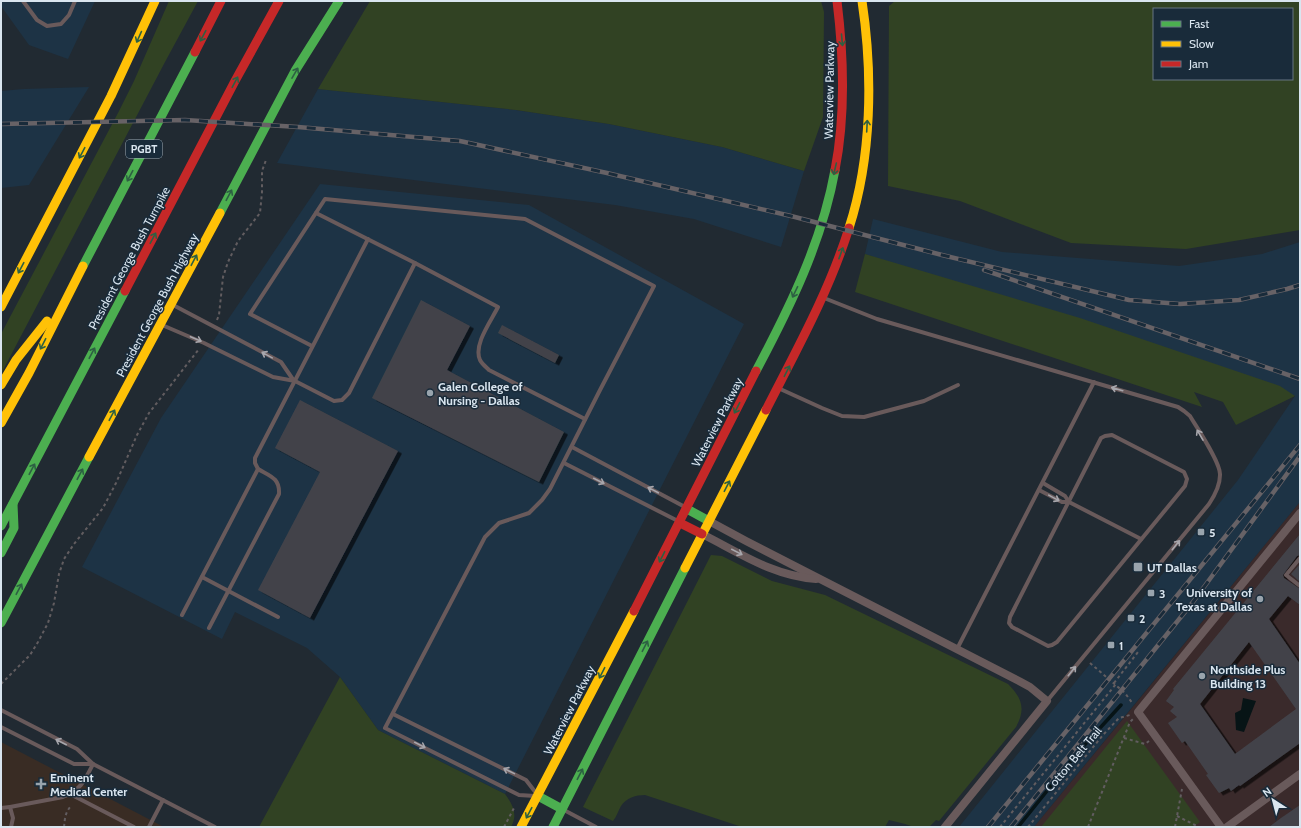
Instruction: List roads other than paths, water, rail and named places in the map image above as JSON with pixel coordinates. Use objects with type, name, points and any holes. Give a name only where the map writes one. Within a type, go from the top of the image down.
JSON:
[{"type":"main road","points":[[1,307],[111,96],[155,1]]},
{"type":"main road","name":"PGBT","points":[[1,423],[29,373],[221,1]]},
{"type":"main road","name":"President George Bush Turnpike","points":[[1,526],[235,81],[279,1]]},
{"type":"main road","name":"President George Bush Highway","points":[[1,623],[295,71],[339,1]]},
{"type":"main road","name":"Waterview Parkway","points":[[521,827],[687,509],[801,280],[826,212],[838,157],[843,123],[842,42],[837,1]]},
{"type":"main road","points":[[553,827],[824,298],[844,245],[859,191],[866,136],[869,94],[869,56],[862,1]]},
{"type":"main road","points":[[1,385],[16,360],[67,297]]},
{"type":"main road","points":[[1,553],[14,528],[13,504]]},
{"type":"main road","points":[[687,509],[709,521]]},
{"type":"main road","points":[[680,522],[702,534]]},
{"type":"main road","points":[[538,796],[562,809]]},
{"type":"street","points":[[1221,827],[1138,712],[1300,513]]},
{"type":"street","points":[[709,521],[1030,687],[1047,701],[945,827]]},
{"type":"street","points":[[702,534],[766,567],[802,578],[821,580]]},
{"type":"street","points":[[1227,827],[1236,824],[1300,774]]},
{"type":"lane","points":[[23,1],[37,20],[47,26],[61,24],[69,15],[75,1]]},
{"type":"lane","points":[[312,346],[250,314],[326,198],[525,218],[654,286],[550,489],[537,506],[529,513],[499,523],[485,537],[385,728],[519,796],[538,796]]},
{"type":"lane","points":[[316,213],[498,307],[479,344],[478,352],[481,362],[489,370],[585,419]]},
{"type":"lane","points":[[210,628],[279,494],[279,485],[274,478],[258,469],[255,463],[255,458],[368,239]]},
{"type":"lane","points":[[160,324],[204,343],[273,377],[294,381],[334,401],[342,400],[349,393],[415,264]]},
{"type":"lane","points":[[824,298],[877,319],[1178,407],[1190,416],[1215,460],[1220,473],[1218,489],[1209,504],[1047,701]]},
{"type":"lane","points":[[171,304],[281,362],[294,381]]},
{"type":"lane","points":[[957,649],[1094,382]]},
{"type":"lane","points":[[778,388],[842,416],[864,417],[924,401],[958,384]]},
{"type":"lane","points":[[1112,435],[1184,472],[1187,478],[1185,486],[1057,642],[1052,646],[1048,646],[1012,627],[1009,623],[1010,617],[1069,502],[1101,438],[1105,436],[1112,435]]},
{"type":"lane","points":[[572,447],[687,509]]},
{"type":"lane","points":[[564,463],[680,522]]},
{"type":"lane","points":[[182,615],[258,469]]},
{"type":"lane","points":[[1043,484],[1065,496],[1069,502]]},
{"type":"lane","points":[[1039,490],[1062,502],[1069,502],[1141,539]]},
{"type":"lane","points":[[1300,558],[1286,575],[1300,586]]},
{"type":"lane","points":[[202,577],[278,617]]},
{"type":"lane","points":[[1,710],[77,749],[93,764],[215,827]]},
{"type":"lane","points":[[393,714],[526,780],[538,796]]},
{"type":"lane","points":[[1,727],[74,764],[93,764]]},
{"type":"lane","points":[[1,808],[63,798],[84,783],[93,764]]},
{"type":"lane","points":[[70,794],[134,827]]},
{"type":"lane","points":[[149,827],[162,800]]},
{"type":"lane","points":[[10,807],[13,818],[11,827]]},
{"type":"lane","points":[[562,809],[596,827]]},
{"type":"waterway","points":[[1018,827],[1079,751],[1121,705]]},
{"type":"railway","points":[[1,124],[185,120],[298,127],[460,141],[607,173],[791,216],[942,255],[1129,300],[1180,304],[1239,300],[1300,285]]},
{"type":"railway","points":[[984,270],[1300,379]]},
{"type":"railway","points":[[988,827],[1300,445]]},
{"type":"railway","points":[[1011,827],[1193,602],[1300,456]]},
{"type":"place","name":"Galen College of Nursing - Dallas","points":[[430,393]]},
{"type":"place","name":"5","points":[[1201,532]]},
{"type":"place","name":"UT Dallas","points":[[1138,567]]},
{"type":"place","name":"3","points":[[1151,593]]},
{"type":"place","name":"University of Texas at Dallas","points":[[1260,599]]},
{"type":"place","name":"2","points":[[1131,618]]},
{"type":"place","name":"1","points":[[1111,645]]},
{"type":"place","name":"Northside Plus Building 13","points":[[1202,676]]},
{"type":"place","name":"Eminent Medical Center","points":[[41,784]]}]
